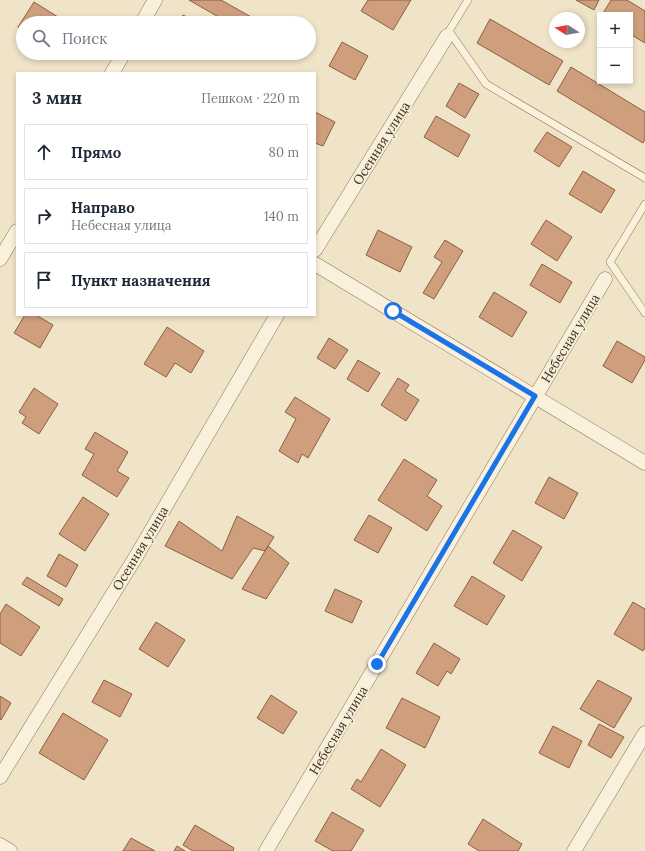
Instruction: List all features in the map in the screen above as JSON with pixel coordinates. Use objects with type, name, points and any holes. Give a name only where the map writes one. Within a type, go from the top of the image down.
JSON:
[{"type":"street","points":[[146,16],[155,0]]},
{"type":"street","name":"Осенняя улица","points":[[316,248],[448,33]]},
{"type":"street","points":[[113,72],[120,60]]},
{"type":"street","points":[[0,259],[16,233]]},
{"type":"street","points":[[316,265],[645,463]]},
{"type":"street","name":"Небесная улица","points":[[266,851],[604,279]]},
{"type":"street","name":"Осенняя улица","points":[[0,777],[137,555],[276,316]]},
{"type":"street","points":[[574,851],[645,733]]},
{"type":"street","points":[[0,845],[10,851]]},
{"type":"lane","points":[[468,0],[448,33],[486,84],[645,178]]},
{"type":"lane","points":[[645,204],[610,262],[645,313]]},
{"type":"building","points":[[189,0],[221,0],[250,16],[217,16]]},
{"type":"building","points":[[368,0],[411,0],[393,30],[361,11]]},
{"type":"building","points":[[576,0],[599,0],[594,10]]},
{"type":"building","points":[[611,0],[627,0],[645,11],[645,43],[633,36],[633,12],[604,12]]},
{"type":"building","points":[[34,2],[56,16],[25,16]]},
{"type":"building","points":[[490,19],[563,61],[549,85],[477,43]]},
{"type":"building","points":[[342,42],[368,56],[355,80],[329,66]]},
{"type":"building","points":[[571,67],[645,112],[645,139],[643,143],[557,91]]},
{"type":"building","points":[[459,83],[479,94],[465,118],[446,106]]},
{"type":"building","points":[[316,112],[335,122],[323,146],[316,143]]},
{"type":"building","points":[[436,116],[470,135],[458,157],[424,137]]},
{"type":"building","points":[[547,132],[572,147],[559,167],[534,151]]},
{"type":"building","points":[[583,171],[615,190],[601,213],[569,194]]},
{"type":"building","points":[[546,220],[572,237],[557,261],[531,244]]},
{"type":"building","points":[[378,230],[412,247],[400,272],[366,255]]},
{"type":"building","points":[[445,240],[463,251],[434,299],[423,293],[442,262],[434,257]]},
{"type":"building","points":[[542,264],[572,282],[560,303],[530,285]]},
{"type":"building","points":[[494,292],[527,312],[512,337],[479,317]]},
{"type":"building","points":[[24,316],[38,316],[53,325],[40,348],[14,333]]},
{"type":"building","points":[[167,327],[204,351],[191,373],[175,363],[166,377],[144,364]]},
{"type":"building","points":[[329,338],[348,350],[335,369],[317,358]]},
{"type":"building","points":[[617,341],[645,357],[645,360],[632,383],[603,366]]},
{"type":"building","points":[[358,360],[380,373],[368,392],[347,379]]},
{"type":"building","points":[[398,378],[409,385],[405,391],[419,400],[406,421],[381,405]]},
{"type":"building","points":[[34,388],[58,404],[39,434],[22,423],[26,417],[19,412]]},
{"type":"building","points":[[295,397],[330,419],[308,458],[302,454],[298,463],[279,451],[296,419],[285,412]]},
{"type":"building","points":[[95,432],[128,452],[117,471],[129,478],[117,497],[82,475],[94,454],[85,449]]},
{"type":"building","points":[[404,459],[437,480],[427,496],[442,506],[427,531],[378,500]]},
{"type":"building","points":[[549,477],[578,493],[564,519],[535,503]]},
{"type":"building","points":[[83,497],[109,514],[85,551],[59,534]]},
{"type":"building","points":[[369,515],[392,528],[378,553],[354,540]]},
{"type":"building","points":[[237,516],[274,537],[265,551],[253,548],[232,579],[165,546],[179,521],[222,551]]},
{"type":"building","points":[[513,530],[542,547],[522,581],[493,563]]},
{"type":"building","points":[[268,546],[289,563],[266,599],[242,589]]},
{"type":"building","points":[[59,554],[78,565],[66,587],[47,576]]},
{"type":"building","points":[[472,576],[505,596],[487,625],[454,606]]},
{"type":"building","points":[[27,577],[63,599],[59,606],[22,584]]},
{"type":"building","points":[[335,589],[362,601],[352,623],[325,611]]},
{"type":"building","points":[[633,602],[645,609],[645,648],[643,651],[614,634]]},
{"type":"building","points":[[6,604],[40,627],[21,656],[0,643],[0,614]]},
{"type":"building","points":[[156,622],[185,640],[168,667],[139,649]]},
{"type":"building","points":[[434,643],[460,659],[451,674],[447,671],[438,686],[416,673]]},
{"type":"building","points":[[104,680],[132,694],[120,717],[92,702]]},
{"type":"building","points":[[598,680],[632,698],[614,728],[580,709]]},
{"type":"building","points":[[271,695],[297,712],[283,734],[257,718]]},
{"type":"building","points":[[0,696],[11,703],[1,720],[0,719]]},
{"type":"building","points":[[402,698],[440,717],[425,748],[386,728]]},
{"type":"building","points":[[63,713],[108,740],[84,780],[39,753]]},
{"type":"building","points":[[599,724],[624,737],[611,758],[588,745]]},
{"type":"building","points":[[553,726],[582,741],[569,768],[539,753]]},
{"type":"building","points":[[381,749],[406,765],[380,807],[351,789],[357,779],[361,782]]},
{"type":"building","points":[[332,812],[364,830],[351,851],[333,851],[315,841]]},
{"type":"building","points":[[483,819],[522,844],[518,851],[479,851],[468,844]]},
{"type":"building","points":[[195,825],[234,848],[233,851],[193,851],[183,845]]},
{"type":"building","points":[[131,838],[155,851],[123,851]]},
{"type":"building","points":[[177,846],[185,851],[174,851]]},
{"type":"route","points":[[377,664],[535,396],[393,311]]}]
